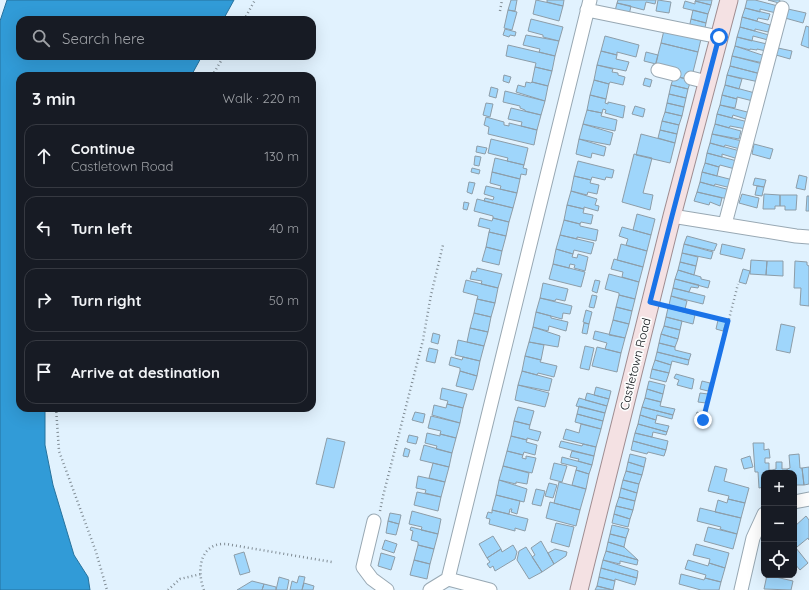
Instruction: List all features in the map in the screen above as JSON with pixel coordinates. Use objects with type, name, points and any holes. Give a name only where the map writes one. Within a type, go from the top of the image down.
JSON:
[{"type":"main road","name":"Castletown Road","points":[[579,590],[672,216],[699,80],[719,37],[729,0]]},
{"type":"street","points":[[430,590],[448,579],[589,5],[719,37]]},
{"type":"street","points":[[725,224],[782,8]]},
{"type":"street","points":[[658,70],[674,74]]},
{"type":"street","points":[[672,216],[809,237]]},
{"type":"street","points":[[797,501],[809,499]]},
{"type":"street","points":[[374,521],[363,567],[372,579],[387,590]]},
{"type":"street","points":[[741,590],[753,538],[761,521]]},
{"type":"street","points":[[448,579],[490,590]]},
{"type":"path","points":[[246,16],[255,0]]},
{"type":"path","points":[[500,10],[502,0]]},
{"type":"path","points":[[214,72],[222,60]]},
{"type":"path","points":[[374,521],[380,514],[383,496],[423,340],[431,295],[443,246]]},
{"type":"path","points":[[703,420],[738,284]]},
{"type":"path","points":[[650,302],[728,321]]},
{"type":"path","points":[[56,412],[59,450],[96,552],[107,590]]},
{"type":"path","points":[[204,590],[201,574],[201,561],[206,551],[216,545],[226,544],[332,562]]},
{"type":"path","points":[[168,590],[180,579],[201,574]]},
{"type":"water","points":[[7,0],[234,0],[225,16],[16,16],[16,60],[200,60],[193,72],[16,72],[16,412],[45,412],[45,445],[53,485],[74,555],[88,577],[90,590],[0,590],[0,21]]},
{"type":"building","points":[[511,0],[517,0],[515,11],[508,10]]},
{"type":"building","points":[[536,0],[563,6],[559,21],[533,14]]},
{"type":"building","points":[[547,0],[564,0],[563,6],[547,2]]},
{"type":"building","points":[[618,0],[656,0],[655,4],[646,2],[644,10],[617,3]]},
{"type":"building","points":[[658,0],[671,2],[669,13],[656,11]]},
{"type":"building","points":[[712,0],[711,5],[695,1]]},
{"type":"building","points":[[747,0],[755,0],[778,6],[776,13],[760,9],[760,12],[745,8]]},
{"type":"building","points":[[768,0],[780,0],[779,3]]},
{"type":"building","points":[[685,1],[695,4],[695,1],[711,5],[708,14],[683,8]]},
{"type":"building","points":[[617,3],[631,6],[629,15],[615,11]]},
{"type":"building","points":[[745,8],[770,14],[768,20],[758,18],[757,21],[742,17]]},
{"type":"building","points":[[788,9],[806,13],[803,23],[785,18]]},
{"type":"building","points":[[508,10],[517,12],[512,30],[504,28]]},
{"type":"building","points":[[693,10],[708,14],[706,23],[691,19]]},
{"type":"building","points":[[742,17],[770,25],[768,32],[755,29],[755,31],[740,27]]},
{"type":"building","points":[[531,19],[563,27],[559,41],[528,31]]},
{"type":"building","points":[[691,19],[706,23],[704,32],[689,28]]},
{"type":"building","points":[[806,26],[809,27],[809,48],[801,45]]},
{"type":"building","points":[[740,27],[769,35],[768,40],[753,36],[752,41],[737,37]]},
{"type":"building","points":[[505,29],[516,32],[515,36],[510,35],[509,37],[503,35]]},
{"type":"building","points":[[664,30],[701,39],[698,52],[661,43]]},
{"type":"building","points":[[526,35],[559,41],[555,56],[539,52],[540,49],[523,45]]},
{"type":"building","points":[[605,36],[639,45],[636,57],[617,52],[617,55],[601,51]]},
{"type":"building","points":[[737,37],[767,44],[766,51],[757,49],[750,50],[735,46]]},
{"type":"building","points":[[661,43],[698,52],[691,80],[674,76],[655,66]]},
{"type":"building","points":[[508,45],[555,56],[552,71],[535,67],[536,63],[506,56]]},
{"type":"building","points":[[735,46],[765,56],[763,63],[732,56]]},
{"type":"building","points":[[778,48],[792,51],[790,59],[776,55]]},
{"type":"building","points":[[601,51],[617,55],[616,59],[629,62],[626,71],[597,65]]},
{"type":"building","points":[[646,52],[658,55],[656,64],[644,61]]},
{"type":"building","points":[[732,56],[763,64],[761,74],[730,66]]},
{"type":"building","points":[[597,65],[613,69],[612,72],[618,73],[618,75],[625,77],[623,85],[610,82],[609,84],[594,80]]},
{"type":"building","points":[[730,66],[761,74],[759,82],[727,75]]},
{"type":"building","points":[[535,67],[552,71],[548,86],[532,82]]},
{"type":"building","points":[[504,75],[511,77],[509,83],[503,81]]},
{"type":"building","points":[[727,75],[742,79],[739,89],[725,85]]},
{"type":"building","points":[[674,76],[691,80],[688,89],[671,85]]},
{"type":"building","points":[[645,78],[652,80],[650,87],[643,85]]},
{"type":"building","points":[[594,80],[609,84],[606,99],[590,95]]},
{"type":"building","points":[[526,82],[548,86],[545,101],[516,92],[518,85],[525,87]]},
{"type":"building","points":[[671,85],[688,89],[686,98],[669,94]]},
{"type":"building","points":[[725,85],[755,93],[753,101],[722,95]]},
{"type":"building","points":[[491,87],[498,89],[496,98],[489,96]]},
{"type":"building","points":[[505,91],[545,101],[541,115],[525,111],[520,108],[520,106],[503,102]]},
{"type":"building","points":[[669,94],[686,98],[684,107],[667,103]]},
{"type":"building","points":[[590,95],[606,99],[605,103],[608,104],[608,102],[625,106],[623,118],[605,113],[606,110],[603,109],[602,113],[587,110]]},
{"type":"building","points":[[722,95],[737,99],[735,108],[720,105]]},
{"type":"building","points":[[486,103],[493,104],[490,117],[483,115]]},
{"type":"building","points":[[667,103],[684,107],[682,116],[665,112]]},
{"type":"building","points":[[720,105],[751,113],[749,120],[733,115],[732,118],[717,114]]},
{"type":"building","points":[[635,106],[645,109],[643,117],[632,114]]},
{"type":"building","points":[[511,108],[541,115],[537,130],[521,126],[522,122],[508,119]]},
{"type":"building","points":[[587,110],[602,113],[601,116],[617,120],[615,131],[583,124]]},
{"type":"building","points":[[665,112],[682,116],[679,125],[662,121]]},
{"type":"building","points":[[717,114],[748,122],[746,129],[730,126],[729,128],[715,124]]},
{"type":"building","points":[[486,117],[504,122],[504,125],[509,126],[509,123],[537,130],[534,145],[488,134],[489,127],[484,125]]},
{"type":"building","points":[[662,121],[679,125],[677,134],[660,130]]},
{"type":"building","points":[[583,124],[613,133],[610,145],[579,139]]},
{"type":"building","points":[[715,124],[741,131],[739,139],[712,134]]},
{"type":"building","points":[[660,130],[677,134],[675,143],[658,138]]},
{"type":"building","points":[[641,134],[675,143],[670,163],[636,155]]},
{"type":"building","points":[[712,134],[742,141],[740,149],[710,143]]},
{"type":"building","points":[[491,139],[528,148],[524,165],[507,161],[508,158],[488,153]]},
{"type":"building","points":[[579,139],[606,147],[604,156],[592,153],[591,158],[576,154]]},
{"type":"building","points":[[710,143],[740,151],[738,159],[722,154],[722,157],[707,153]]},
{"type":"building","points":[[754,144],[773,149],[770,159],[752,154]]},
{"type":"building","points":[[477,146],[487,148],[485,154],[476,152]]},
{"type":"building","points":[[707,153],[737,161],[735,169],[705,163]]},
{"type":"building","points":[[634,154],[652,158],[643,193],[653,195],[650,210],[622,202]]},
{"type":"building","points":[[475,156],[481,157],[479,166],[474,165]]},
{"type":"building","points":[[495,158],[524,165],[523,168],[527,169],[526,175],[521,174],[520,179],[492,172]]},
{"type":"building","points":[[578,161],[614,170],[612,178],[606,177],[605,180],[592,177],[591,180],[574,176]]},
{"type":"building","points":[[705,163],[719,167],[717,176],[702,172]]},
{"type":"building","points":[[472,168],[480,170],[479,174],[471,172]]},
{"type":"building","points":[[492,172],[520,179],[517,193],[500,189],[501,186],[490,183]]},
{"type":"building","points":[[702,172],[733,180],[731,188],[715,184],[714,186],[700,182]]},
{"type":"building","points":[[799,175],[807,177],[805,190],[796,188]]},
{"type":"building","points":[[574,176],[591,180],[590,183],[599,185],[597,194],[588,192],[587,195],[571,191]]},
{"type":"building","points":[[755,178],[766,180],[764,187],[753,185]]},
{"type":"building","points":[[469,182],[475,183],[472,194],[467,192]]},
{"type":"building","points":[[700,182],[730,190],[728,199],[697,192]]},
{"type":"building","points":[[486,186],[517,193],[513,208],[484,201],[485,198],[493,200],[494,197],[484,194]]},
{"type":"building","points":[[757,186],[764,187],[762,196],[755,195]]},
{"type":"building","points":[[571,191],[597,199],[595,205],[599,206],[598,211],[584,207],[584,209],[567,205]]},
{"type":"building","points":[[697,192],[722,198],[720,206],[710,202],[709,205],[694,201]]},
{"type":"building","points":[[742,194],[759,198],[757,208],[739,203]]},
{"type":"building","points":[[764,194],[780,195],[780,206],[775,206],[775,209],[763,209]]},
{"type":"building","points":[[780,195],[797,195],[796,210],[785,210],[785,206],[780,206]]},
{"type":"building","points":[[807,196],[809,196],[809,211],[806,211]]},
{"type":"building","points":[[477,199],[513,208],[509,222],[474,211]]},
{"type":"building","points":[[464,202],[469,203],[467,210],[463,209]]},
{"type":"building","points":[[567,205],[584,209],[583,213],[593,215],[591,224],[581,222],[580,224],[564,220]]},
{"type":"building","points":[[637,214],[655,219],[651,235],[633,230]]},
{"type":"building","points":[[480,218],[492,221],[493,218],[509,222],[506,236],[489,232],[490,229],[478,226]]},
{"type":"building","points":[[564,220],[580,224],[580,226],[598,230],[596,241],[560,235]]},
{"type":"building","points":[[622,227],[651,235],[647,251],[626,245],[628,239],[619,236]]},
{"type":"building","points":[[489,232],[506,236],[502,251],[486,247]]},
{"type":"building","points":[[560,235],[594,243],[591,254],[574,250],[573,254],[556,249]]},
{"type":"building","points":[[687,236],[717,244],[714,251],[684,244]]},
{"type":"building","points":[[621,244],[647,251],[643,267],[617,260]]},
{"type":"building","points":[[684,244],[713,252],[711,259],[682,253]]},
{"type":"building","points":[[722,244],[745,249],[742,259],[720,254]]},
{"type":"building","points":[[486,247],[502,251],[499,265],[482,261]]},
{"type":"building","points":[[556,249],[573,254],[572,257],[577,258],[578,254],[588,257],[585,271],[574,268],[575,265],[570,264],[569,268],[553,264]]},
{"type":"building","points":[[682,253],[698,257],[696,266],[680,262]]},
{"type":"building","points":[[614,259],[643,267],[639,282],[622,277],[623,272],[611,269]]},
{"type":"building","points":[[751,260],[767,261],[766,275],[750,274]]},
{"type":"building","points":[[767,261],[783,261],[783,276],[766,275]]},
{"type":"building","points":[[795,261],[807,262],[807,265],[809,266],[809,306],[800,305],[801,288],[794,288]]},
{"type":"building","points":[[680,262],[696,266],[694,275],[678,270]]},
{"type":"building","points":[[553,264],[585,272],[581,287],[549,279]]},
{"type":"building","points":[[477,268],[502,274],[498,288],[481,284],[482,281],[470,279],[472,271],[476,272]]},
{"type":"building","points":[[743,269],[750,271],[746,284],[739,282]]},
{"type":"building","points":[[678,270],[710,281],[708,288],[675,279]]},
{"type":"building","points":[[609,274],[639,282],[635,299],[619,295],[619,293],[605,289]]},
{"type":"building","points":[[675,279],[699,285],[698,288],[691,287],[689,292],[673,288]]},
{"type":"building","points":[[466,280],[498,288],[495,303],[477,299],[478,296],[463,292]]},
{"type":"building","points":[[595,280],[600,281],[597,293],[592,291]]},
{"type":"building","points":[[543,283],[568,289],[565,301],[540,298]]},
{"type":"building","points":[[673,288],[705,296],[703,304],[671,296]]},
{"type":"building","points":[[592,295],[597,296],[594,308],[589,307]]},
{"type":"building","points":[[619,295],[635,299],[632,311],[616,307]]},
{"type":"building","points":[[671,296],[687,301],[685,309],[669,305]]},
{"type":"building","points":[[540,298],[572,306],[570,314],[563,313],[562,319],[536,312]]},
{"type":"building","points":[[477,299],[495,303],[491,317],[474,313]]},
{"type":"building","points":[[616,307],[632,311],[629,324],[613,320]]},
{"type":"building","points":[[668,308],[695,315],[693,324],[666,317]]},
{"type":"building","points":[[586,310],[592,312],[589,324],[583,322]]},
{"type":"building","points":[[536,312],[551,316],[551,318],[568,322],[566,331],[549,326],[548,331],[533,327]]},
{"type":"building","points":[[474,313],[491,317],[488,332],[470,328]]},
{"type":"building","points":[[666,317],[682,321],[680,330],[664,326]]},
{"type":"building","points":[[613,320],[629,324],[625,338],[609,335]]},
{"type":"building","points":[[718,320],[726,322],[723,331],[716,329]]},
{"type":"building","points":[[584,323],[589,324],[587,334],[582,333]]},
{"type":"building","points":[[781,324],[795,327],[790,353],[776,350]]},
{"type":"building","points":[[664,326],[680,330],[678,339],[661,334]]},
{"type":"building","points":[[533,327],[560,336],[558,347],[529,342]]},
{"type":"building","points":[[470,328],[488,332],[484,346],[467,342]]},
{"type":"building","points":[[595,331],[625,338],[621,353],[605,349],[607,343],[593,339]]},
{"type":"building","points":[[433,333],[440,335],[438,344],[431,342]]},
{"type":"building","points":[[661,334],[678,339],[675,347],[659,343]]},
{"type":"building","points":[[458,340],[484,346],[480,361],[455,355]]},
{"type":"building","points":[[529,342],[544,345],[541,360],[525,356]]},
{"type":"building","points":[[659,343],[675,347],[675,350],[691,354],[689,360],[657,352]]},
{"type":"building","points":[[585,346],[594,348],[589,370],[580,368]]},
{"type":"building","points":[[597,347],[621,353],[617,372],[592,366]]},
{"type":"building","points":[[429,348],[438,350],[435,363],[426,361]]},
{"type":"building","points":[[657,352],[689,360],[688,365],[672,361],[671,365],[655,360]]},
{"type":"building","points":[[525,356],[541,360],[540,362],[557,366],[554,377],[522,371]]},
{"type":"building","points":[[451,357],[462,360],[463,357],[480,361],[477,376],[460,371],[460,368],[449,365]]},
{"type":"building","points":[[655,360],[671,365],[669,373],[652,369]]},
{"type":"building","points":[[652,369],[669,373],[666,382],[650,378]]},
{"type":"building","points":[[460,371],[477,376],[473,390],[456,386]]},
{"type":"building","points":[[522,371],[552,379],[549,391],[518,385]]},
{"type":"building","points":[[676,374],[694,379],[692,389],[677,385],[679,380],[674,378]]},
{"type":"building","points":[[649,381],[665,385],[663,394],[647,389]]},
{"type":"building","points":[[702,381],[710,383],[708,391],[700,389]]},
{"type":"building","points":[[518,385],[549,393],[545,407],[515,400]]},
{"type":"building","points":[[596,387],[611,391],[609,399],[594,395]]},
{"type":"building","points":[[442,388],[467,394],[463,408],[447,404],[448,401],[440,399]]},
{"type":"building","points":[[647,389],[663,394],[661,402],[645,398]]},
{"type":"building","points":[[587,393],[609,399],[607,406],[585,400]]},
{"type":"building","points":[[700,393],[708,394],[706,403],[698,402]]},
{"type":"building","points":[[579,398],[607,406],[605,413],[576,406]]},
{"type":"building","points":[[645,398],[661,402],[660,406],[675,409],[673,415],[642,407]]},
{"type":"building","points":[[447,404],[463,408],[460,423],[432,415],[434,405],[446,408]]},
{"type":"building","points":[[579,406],[605,413],[603,421],[577,414]]},
{"type":"building","points":[[518,407],[534,411],[530,425],[514,421]]},
{"type":"building","points":[[642,407],[673,415],[672,419],[657,415],[656,420],[640,415]]},
{"type":"building","points":[[415,412],[425,414],[423,423],[412,420]]},
{"type":"building","points":[[697,412],[703,414],[701,421],[695,419]]},
{"type":"building","points":[[577,414],[603,421],[601,429],[575,422]]},
{"type":"building","points":[[640,415],[656,420],[655,423],[669,426],[667,432],[638,424]]},
{"type":"building","points":[[431,416],[460,423],[456,438],[440,434],[441,431],[428,428]]},
{"type":"building","points":[[514,421],[530,425],[529,429],[541,432],[538,441],[511,436]]},
{"type":"building","points":[[581,424],[601,429],[596,447],[563,439],[566,429],[579,433]]},
{"type":"building","points":[[638,424],[667,432],[666,435],[653,432],[652,437],[635,433]]},
{"type":"building","points":[[427,433],[440,436],[440,434],[456,438],[452,453],[436,449],[437,446],[425,443]]},
{"type":"building","points":[[635,433],[668,441],[666,450],[633,441]]},
{"type":"building","points":[[409,435],[418,437],[416,444],[407,442]]},
{"type":"building","points":[[511,436],[527,440],[526,442],[537,445],[535,455],[524,452],[523,455],[507,451]]},
{"type":"building","points":[[327,438],[345,442],[334,488],[316,484]]},
{"type":"building","points":[[561,441],[582,446],[583,444],[596,447],[594,456],[559,447]]},
{"type":"building","points":[[633,441],[666,450],[664,456],[631,450]]},
{"type":"building","points":[[753,443],[764,443],[764,450],[769,449],[770,458],[765,458],[765,463],[769,463],[769,470],[761,470],[761,488],[759,488],[758,472],[755,472]]},
{"type":"building","points":[[424,445],[452,453],[449,467],[420,460]]},
{"type":"building","points":[[405,448],[410,450],[408,457],[403,456]]},
{"type":"building","points":[[507,451],[523,455],[522,458],[526,459],[526,456],[536,458],[532,473],[503,466]]},
{"type":"building","points":[[572,451],[594,456],[592,465],[570,457]]},
{"type":"building","points":[[630,454],[646,458],[644,467],[628,462]]},
{"type":"building","points":[[799,454],[800,468],[802,468],[804,485],[797,485],[797,470],[787,470],[790,468],[789,455]]},
{"type":"building","points":[[750,456],[753,467],[744,469],[741,459]]},
{"type":"building","points":[[562,457],[592,465],[589,474],[576,470],[577,467],[561,463]]},
{"type":"building","points":[[628,462],[644,467],[642,475],[626,471]]},
{"type":"building","points":[[776,462],[782,462],[782,469],[787,470],[772,470],[776,469]]},
{"type":"building","points":[[433,463],[449,467],[445,482],[429,478]]},
{"type":"building","points":[[554,463],[567,466],[562,482],[550,479]]},
{"type":"building","points":[[503,466],[529,473],[527,484],[516,482],[516,484],[499,480]]},
{"type":"building","points":[[715,466],[727,469],[724,481],[749,488],[745,503],[728,499],[729,496],[708,491]]},
{"type":"building","points":[[809,467],[809,484],[804,485],[802,468]]},
{"type":"building","points":[[576,470],[589,474],[586,489],[572,485]]},
{"type":"building","points":[[626,471],[642,475],[639,484],[623,480]]},
{"type":"building","points":[[418,476],[445,482],[441,497],[425,493],[426,490],[416,488]]},
{"type":"building","points":[[499,480],[527,489],[524,502],[496,495]]},
{"type":"building","points":[[623,480],[639,484],[637,493],[621,488]]},
{"type":"building","points":[[559,482],[586,489],[580,510],[554,503]]},
{"type":"building","points":[[549,483],[557,485],[553,498],[545,496]]},
{"type":"building","points":[[621,488],[637,493],[635,501],[619,497]]},
{"type":"building","points":[[536,489],[545,491],[541,506],[532,504]]},
{"type":"building","points":[[417,492],[441,497],[438,511],[414,505]]},
{"type":"building","points":[[496,495],[520,501],[517,514],[511,512],[512,509],[510,509],[509,514],[492,510]]},
{"type":"building","points":[[619,497],[635,501],[633,510],[616,506]]},
{"type":"building","points":[[728,499],[745,503],[741,518],[715,512],[718,500],[727,503]]},
{"type":"building","points":[[550,502],[580,510],[576,526],[546,518]]},
{"type":"building","points":[[616,506],[633,510],[630,519],[614,514]]},
{"type":"building","points":[[700,508],[741,518],[737,534],[720,529],[721,527],[697,521]]},
{"type":"building","points":[[492,510],[528,519],[525,531],[515,528],[515,531],[489,524],[490,519],[486,518],[488,512],[492,513]]},
{"type":"building","points":[[412,511],[441,519],[438,534],[421,530],[422,527],[409,524]]},
{"type":"building","points":[[390,513],[401,515],[399,524],[388,521]]},
{"type":"building","points":[[614,514],[630,519],[628,527],[612,523]]},
{"type":"building","points":[[806,516],[809,520],[809,540],[808,538],[797,547],[797,542],[797,524]]},
{"type":"building","points":[[388,521],[399,524],[396,535],[386,533]]},
{"type":"building","points":[[556,523],[574,527],[569,547],[551,542]]},
{"type":"building","points":[[612,525],[629,529],[626,538],[610,534]]},
{"type":"building","points":[[411,527],[438,534],[434,549],[418,545],[418,542],[411,540],[413,531],[410,530]]},
{"type":"building","points":[[708,527],[737,534],[733,549],[704,541]]},
{"type":"building","points":[[610,534],[626,538],[624,547],[608,542]]},
{"type":"building","points":[[493,536],[501,549],[487,558],[479,544]]},
{"type":"building","points":[[385,540],[397,544],[394,553],[382,549]]},
{"type":"building","points":[[541,541],[554,564],[542,572],[532,557],[535,555],[531,548]]},
{"type":"building","points":[[608,542],[624,547],[638,560],[606,551]]},
{"type":"building","points":[[696,544],[729,553],[725,568],[709,563],[710,559],[693,555]]},
{"type":"building","points":[[418,545],[434,549],[430,564],[414,560]]},
{"type":"building","points":[[513,545],[517,552],[515,559],[495,571],[493,566],[490,568],[487,564],[490,562],[487,558],[501,549],[502,552]]},
{"type":"building","points":[[526,547],[542,572],[529,579],[517,560],[519,551]]},
{"type":"building","points":[[555,549],[567,552],[566,556],[554,564],[548,553]]},
{"type":"building","points":[[797,549],[808,563],[800,570],[797,566]]},
{"type":"building","points":[[606,551],[638,560],[637,565],[620,561],[620,564],[603,560]]},
{"type":"building","points":[[244,552],[250,572],[240,575],[234,555]]},
{"type":"building","points":[[381,553],[395,557],[391,570],[378,566]]},
{"type":"building","points":[[414,560],[430,564],[427,579],[410,575]]},
{"type":"building","points":[[603,560],[638,571],[637,578],[601,568]]},
{"type":"building","points":[[688,560],[708,566],[709,563],[725,568],[721,582],[705,578],[706,575],[685,569]]},
{"type":"building","points":[[601,568],[637,578],[635,585],[615,579],[615,581],[599,577]]},
{"type":"building","points":[[681,574],[704,580],[705,578],[721,582],[719,590],[701,590],[679,584]]},
{"type":"building","points":[[299,576],[305,577],[302,590],[290,590],[292,581],[297,583]]},
{"type":"building","points":[[279,577],[289,580],[287,590],[276,590]]},
{"type":"building","points":[[599,577],[615,581],[613,590],[597,586]]},
{"type":"building","points":[[766,578],[780,578],[793,581],[791,590],[764,589]]},
{"type":"building","points":[[252,581],[264,584],[262,590],[237,590]]},
{"type":"building","points":[[304,583],[314,586],[313,590],[302,590]]},
{"type":"building","points":[[264,584],[276,587],[276,590],[262,590]]},
{"type":"building","points":[[597,586],[613,590],[595,590]]},
{"type":"route","points":[[703,420],[728,321],[650,302],[719,37]]}]
